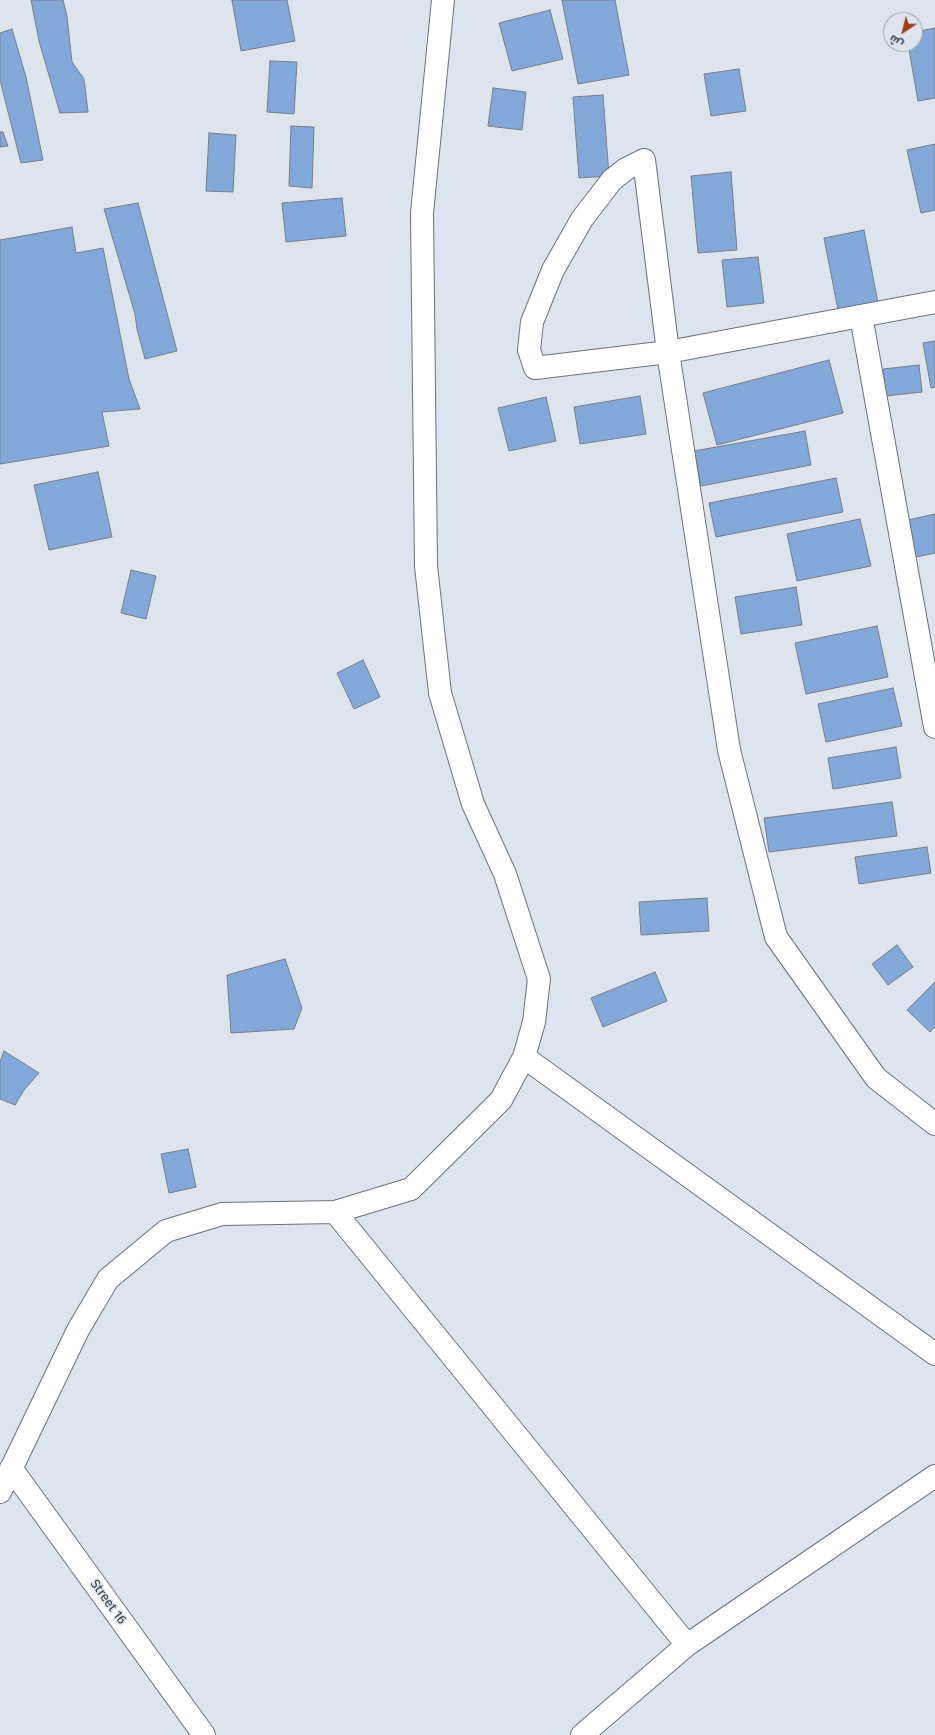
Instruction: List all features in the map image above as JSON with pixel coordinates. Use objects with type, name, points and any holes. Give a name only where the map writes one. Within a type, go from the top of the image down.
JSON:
[{"type":"street","points":[[0,1492],[78,1330],[108,1279],[166,1231],[222,1214],[335,1212],[411,1189],[501,1100],[524,1057],[534,1022],[539,979],[506,874],[472,804],[440,694],[426,566],[422,213],[443,0]]},
{"type":"street","points":[[935,302],[668,352],[535,368],[530,350],[532,322],[553,270],[582,219],[612,180],[626,169],[644,160],[668,352],[729,750],[776,937],[876,1078],[935,1124]]},
{"type":"street","points":[[861,316],[935,727]]},
{"type":"street","points":[[524,1057],[935,1354]]},
{"type":"street","points":[[335,1212],[687,1646]]},
{"type":"street","name":"Street 16","points":[[11,1468],[204,1735]]},
{"type":"street","points":[[582,1735],[687,1646],[935,1476]]},
{"type":"building","points":[[31,0],[63,0],[67,16],[72,62],[84,79],[88,112],[60,113],[39,41]]},
{"type":"building","points":[[232,0],[287,0],[295,41],[241,51]]},
{"type":"building","points":[[562,0],[615,0],[629,75],[578,84]]},
{"type":"building","points":[[550,10],[563,59],[512,71],[499,23]]},
{"type":"building","points":[[935,28],[935,98],[918,101],[909,52],[923,52],[923,30]]},
{"type":"building","points":[[12,29],[26,77],[43,160],[21,163],[0,80],[0,33]]},
{"type":"building","points":[[270,61],[297,62],[294,114],[267,112]]},
{"type":"building","points":[[739,69],[746,111],[711,116],[704,74]]},
{"type":"building","points":[[493,88],[526,92],[522,130],[488,126]]},
{"type":"building","points":[[603,95],[609,176],[579,178],[573,97]]},
{"type":"building","points":[[291,126],[314,127],[312,188],[289,186]]},
{"type":"building","points":[[0,132],[3,132],[8,146],[0,147]]},
{"type":"building","points":[[209,133],[236,135],[233,192],[206,191]]},
{"type":"building","points":[[935,144],[935,210],[921,213],[907,150]]},
{"type":"building","points":[[731,172],[737,250],[698,253],[691,176]]},
{"type":"building","points":[[342,198],[346,236],[286,242],[282,203]]},
{"type":"building","points":[[138,203],[177,351],[145,359],[137,329],[135,314],[104,209]]},
{"type":"building","points":[[72,227],[76,253],[103,248],[129,379],[140,409],[102,412],[109,446],[0,464],[0,240]]},
{"type":"building","points":[[864,230],[879,308],[839,315],[824,238]]},
{"type":"building","points":[[758,257],[764,303],[727,307],[722,260]]},
{"type":"building","points":[[935,341],[935,387],[931,388],[923,343]]},
{"type":"building","points":[[829,360],[843,413],[717,445],[703,393]]},
{"type":"building","points":[[919,365],[922,392],[886,396],[883,369]]},
{"type":"building","points":[[640,396],[646,434],[580,444],[574,407]]},
{"type":"building","points":[[546,397],[556,441],[509,451],[498,408]]},
{"type":"building","points":[[805,431],[811,465],[701,486],[694,451]]},
{"type":"building","points":[[98,472],[112,537],[49,550],[34,485]]},
{"type":"building","points":[[836,478],[843,512],[716,537],[709,503]]},
{"type":"building","points":[[935,514],[935,553],[916,557],[908,520]]},
{"type":"building","points":[[860,519],[871,566],[797,581],[787,534]]},
{"type":"building","points":[[131,570],[156,576],[146,619],[121,613]]},
{"type":"building","points":[[796,587],[802,625],[741,634],[735,597]]},
{"type":"building","points":[[877,626],[888,677],[806,694],[795,643]]},
{"type":"building","points":[[363,660],[380,697],[354,709],[337,673]]},
{"type":"building","points":[[893,688],[902,726],[826,742],[818,704]]},
{"type":"building","points":[[896,747],[901,778],[833,789],[828,758]]},
{"type":"building","points":[[892,802],[897,836],[769,852],[764,818]]},
{"type":"building","points":[[927,847],[931,873],[859,884],[855,857]]},
{"type":"building","points":[[707,898],[709,931],[641,935],[639,902]]},
{"type":"building","points":[[897,945],[913,967],[888,985],[872,964]]},
{"type":"building","points":[[285,959],[302,1008],[294,1029],[231,1033],[227,975]]},
{"type":"building","points":[[655,972],[667,1001],[603,1027],[591,998]]},
{"type":"building","points":[[935,982],[935,1027],[930,1032],[907,1010]]},
{"type":"building","points":[[4,1051],[39,1073],[24,1090],[15,1105],[0,1099],[0,1062]]},
{"type":"building","points":[[188,1149],[196,1187],[169,1193],[161,1154]]}]
